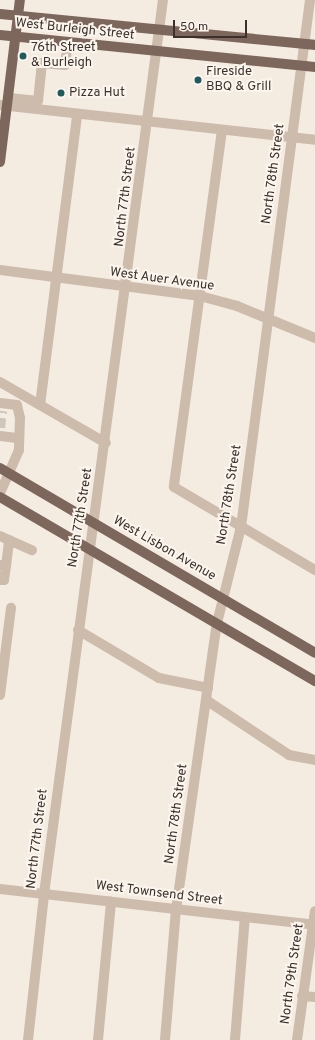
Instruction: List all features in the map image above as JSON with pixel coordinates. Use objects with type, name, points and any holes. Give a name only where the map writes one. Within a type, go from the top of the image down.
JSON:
[{"type":"main road","points":[[0,162],[5,103],[20,0]]},
{"type":"main road","name":"West Burleigh Street","points":[[0,14],[160,28],[315,45]]},
{"type":"main road","name":"West Burleigh Street","points":[[0,35],[315,67]]},
{"type":"main road","name":"West Lisbon Avenue","points":[[4,470],[93,523],[222,596],[315,654]]},
{"type":"main road","points":[[0,497],[315,681]]},
{"type":"street","name":"North 77th Street","points":[[28,1040],[44,894],[78,630],[127,288],[163,0]]},
{"type":"street","name":"North 78th Street","points":[[165,1040],[176,910],[217,623],[222,596],[241,527],[267,317],[293,137],[310,0]]},
{"type":"street","points":[[5,103],[38,101],[42,63],[65,65],[68,42]]},
{"type":"street","points":[[5,103],[77,115],[315,140]]},
{"type":"street","points":[[40,405],[77,115]]},
{"type":"street","points":[[222,130],[174,486],[314,569],[315,558]]},
{"type":"street","name":"West Auer Avenue","points":[[0,270],[127,288],[200,296],[267,317],[315,338]]},
{"type":"street","points":[[0,382],[106,442]]},
{"type":"street","points":[[0,493],[4,470],[19,450],[17,438],[17,405],[2,405]]},
{"type":"street","points":[[0,436],[17,438]]},
{"type":"street","points":[[0,580],[4,580],[3,566],[5,538],[32,550]]},
{"type":"street","points":[[0,695],[11,608]]},
{"type":"street","points":[[78,630],[159,678],[208,688]]},
{"type":"street","points":[[206,700],[289,755],[315,760]]},
{"type":"street","name":"West Townsend Street","points":[[0,889],[314,925]]},
{"type":"street","points":[[98,1040],[111,902]]},
{"type":"street","name":"North 79th Street","points":[[297,1040],[315,911]]},
{"type":"street","points":[[235,1040],[245,917]]},
{"type":"street","points":[[302,996],[315,997]]},
{"type":"tunnel","points":[[0,428],[2,411]]},
{"type":"place","name":"76th Street & Burleigh","points":[[23,56]]},
{"type":"place","name":"Fireside BBQ & Grill","points":[[198,80]]},
{"type":"place","name":"Pizza Hut","points":[[61,93]]}]
